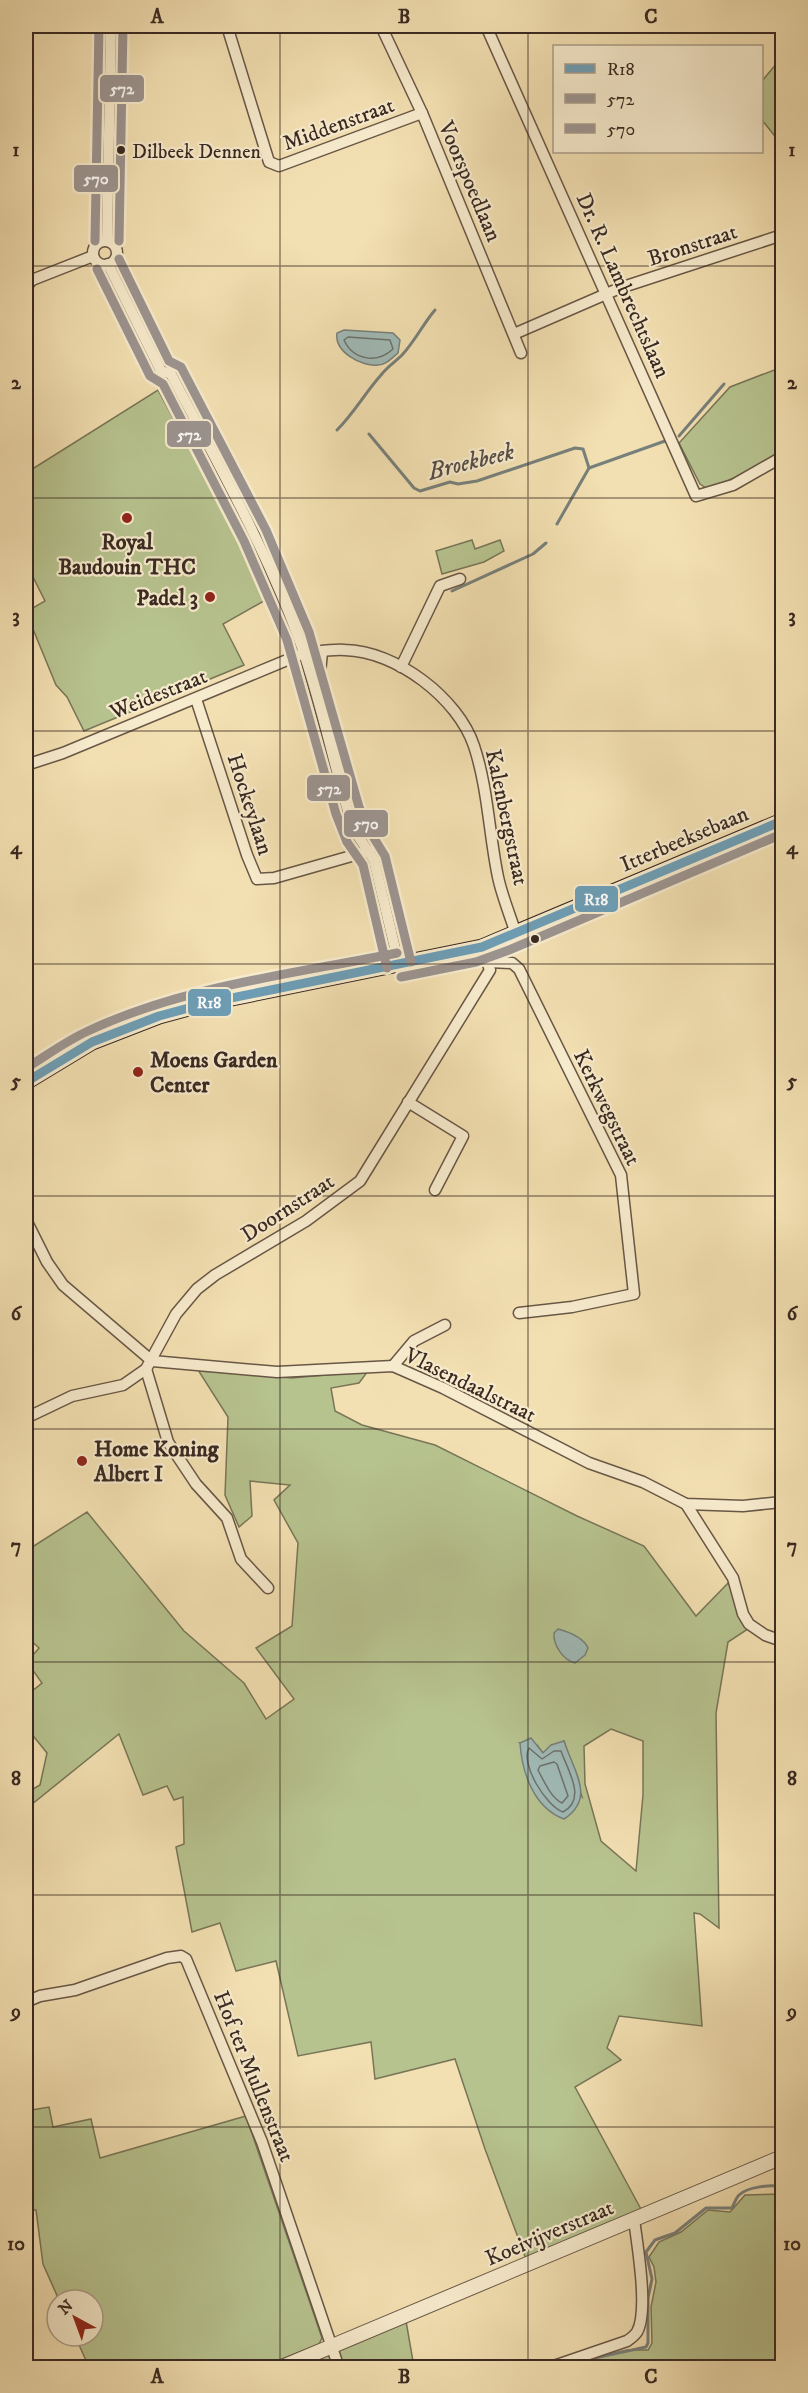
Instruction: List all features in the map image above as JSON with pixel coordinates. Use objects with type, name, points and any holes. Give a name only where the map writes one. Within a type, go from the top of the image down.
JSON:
[{"type":"main road","name":"Itterbeeksebaan","points":[[26,1082],[92,1042],[159,1016],[207,1003],[482,947],[783,820]]},
{"type":"street","points":[[107,241],[111,26]]},
{"type":"street","name":"Middenstraat","points":[[227,26],[269,162],[279,166],[422,113]]},
{"type":"street","name":"Voorspoedlaan","points":[[381,26],[422,113],[521,353]]},
{"type":"street","name":"Dr. R. Lambrechtslaan","points":[[486,26],[696,495],[733,485],[783,457]]},
{"type":"street","name":"Bronstraat","points":[[514,334],[606,294],[783,235]]},
{"type":"street","points":[[107,241],[114,245],[116,252],[114,260],[108,264],[99,263],[93,255],[95,246],[107,241]]},
{"type":"street","points":[[28,280],[93,255]]},
{"type":"street","points":[[108,264],[161,371],[171,374],[262,550],[304,653],[348,811],[358,836],[374,860],[389,915],[399,965]]},
{"type":"street","points":[[401,667],[440,586],[460,579]]},
{"type":"street","name":"Kalenbergstraat","points":[[304,653],[346,649],[401,667],[436,690],[458,714],[471,737],[480,770],[498,879],[516,934]]},
{"type":"street","points":[[318,699],[322,652]]},
{"type":"street","name":"Weidestraat","points":[[26,765],[196,699],[304,653]]},
{"type":"street","name":"Hockeylaan","points":[[196,699],[257,879],[274,878],[369,851]]},
{"type":"street","points":[[482,947],[488,962]]},
{"type":"street","name":"Doornstraat","points":[[26,1418],[72,1396],[123,1385],[149,1365],[176,1314],[197,1289],[215,1275],[306,1221],[360,1181],[490,970],[488,962]]},
{"type":"street","name":"Kerkwegstraat","points":[[488,962],[512,963],[519,969],[613,1155],[624,1189],[634,1294],[572,1307],[519,1313]]},
{"type":"street","points":[[408,1102],[463,1136],[435,1190]]},
{"type":"street","points":[[26,1220],[47,1262],[63,1285],[149,1365],[168,1442],[196,1484],[227,1518],[242,1559],[268,1588]]},
{"type":"street","points":[[393,1366],[414,1341],[446,1325]]},
{"type":"street","name":"Vlasendaalstraat","points":[[149,1365],[277,1372],[393,1366],[443,1388],[589,1463],[643,1482],[691,1505]]},
{"type":"street","points":[[691,1505],[743,1506],[783,1502]]},
{"type":"street","points":[[691,1505],[733,1578],[743,1614],[749,1624],[765,1635],[783,1641]]},
{"type":"street","name":"Hof ter Mullenstraat","points":[[26,2002],[40,1996],[75,1990],[167,1958],[181,1956],[186,1959],[262,2142],[339,2367]]},
{"type":"street","name":"Koeivijverstraat","points":[[280,2367],[783,2157]]},
{"type":"street","points":[[548,2367],[627,2342],[637,2333],[642,2317],[634,2219]]},
{"type":"green space","points":[[782,57],[782,145],[763,121],[763,80]]},
{"type":"green space","points":[[782,367],[782,452],[746,473],[706,488],[700,484],[679,443],[730,387]]},
{"type":"green space","name":"Royal Baudouin THC","points":[[158,390],[271,597],[223,624],[244,665],[84,731],[67,697],[56,685],[26,612],[45,601],[26,563],[26,473]]},
{"type":"green space","points":[[472,540],[475,549],[500,540],[504,551],[484,562],[442,574],[436,551]]},
{"type":"green space","points":[[198,1370],[292,1378],[368,1371],[359,1383],[331,1388],[335,1411],[362,1425],[435,1445],[577,1516],[644,1546],[696,1616],[733,1578],[748,1629],[728,1642],[716,1713],[719,1928],[700,1914],[694,1913],[702,2026],[619,2016],[607,2048],[621,2060],[575,2087],[642,2211],[526,2259],[485,2149],[455,2059],[375,2079],[371,2042],[298,2056],[276,1961],[236,1971],[220,1923],[192,1932],[176,1847],[184,1844],[183,1797],[174,1800],[167,1786],[143,1795],[119,1734],[26,1809],[26,1793],[40,1785],[47,1753],[26,1727],[26,1696],[42,1683],[27,1662],[39,1648],[26,1636],[26,1551],[87,1512],[184,1631],[244,1683],[266,1719],[294,1699],[256,1648],[292,1626],[298,1543],[274,1500],[290,1485],[250,1481],[252,1516],[239,1527],[225,1495],[228,1417]],"holes":[[[611,1729],[643,1741],[643,1795],[636,1871],[601,1841],[585,1784],[584,1746]],[[564,1741],[582,1797],[520,1743],[537,1745],[543,1753]]]},
{"type":"green space","points":[[49,2107],[53,2127],[91,2119],[100,2158],[246,2116],[322,2338],[319,2344],[262,2367],[89,2367],[80,2348],[105,2348],[105,2288],[54,2288],[43,2264],[36,2210],[26,2210],[26,2111]]},
{"type":"green space","points":[[782,2194],[782,2367],[572,2368],[590,2359],[627,2350],[648,2350],[652,2343],[651,2307],[656,2282],[654,2267],[649,2257],[659,2242],[681,2232],[708,2210],[730,2212],[745,2195]]},
{"type":"green space","points":[[406,2321],[414,2367],[297,2368]]},
{"type":"water","points":[[344,330],[393,333],[400,340],[398,353],[381,365],[364,364],[350,357],[340,346],[337,333]]},
{"type":"water","points":[[558,1629],[579,1638],[588,1648],[585,1655],[575,1663],[567,1659],[557,1647],[554,1633]]},
{"type":"water","points":[[531,1738],[543,1753],[551,1745],[564,1741],[577,1774],[581,1793],[574,1811],[564,1819],[545,1807],[537,1798],[527,1777],[520,1743]]},
{"type":"waterway","name":"Broekbeek","points":[[337,430],[383,372],[407,350],[435,310]]},
{"type":"waterway","name":"Broekbeek","points":[[679,436],[724,384]]},
{"type":"waterway","name":"Broekbeek","points":[[369,434],[414,488],[420,491],[450,482],[458,484],[477,481],[575,448],[583,449],[589,468]]},
{"type":"waterway","name":"Broekbeek","points":[[557,524],[589,468],[665,441]]},
{"type":"waterway","name":"Broekbeek","points":[[452,591],[533,554],[546,543]]},
{"type":"waterway","points":[[572,2368],[590,2359],[646,2347],[648,2343],[648,2298],[652,2279],[646,2252],[655,2240],[675,2233],[706,2208],[732,2208],[736,2199],[743,2192],[766,2186],[782,2187]]},
{"type":"transit line","name":"570","points":[[95,241],[99,26]]},
{"type":"transit line","name":"572","points":[[119,241],[123,26]]},
{"type":"transit line","name":"570","points":[[119,259],[169,361],[181,367],[266,530],[309,632],[359,807],[369,830],[385,856],[411,962]]},
{"type":"transit line","name":"572","points":[[97,269],[150,376],[163,384],[244,541],[287,640],[336,814],[347,842],[363,865],[387,968]]},
{"type":"transit line","name":"R18","points":[[26,1082],[92,1042],[159,1016],[207,1003],[482,947],[782,821]]},
{"type":"transit line","name":"572","points":[[401,977],[476,962],[509,950],[782,834]]},
{"type":"transit line","name":"570","points":[[26,1068],[88,1031],[162,1003],[240,983],[397,953]]},
{"type":"place","name":"Dilbeek Dennen","points":[[121,150]]},
{"type":"place","name":"Royal Baudouin THC","points":[[127,518]]},
{"type":"place","name":"Padel 3","points":[[210,597]]},
{"type":"place","name":"Moens Garden Center","points":[[138,1072]]},
{"type":"place","name":"Home Koning Albert I","points":[[82,1461]]}]
